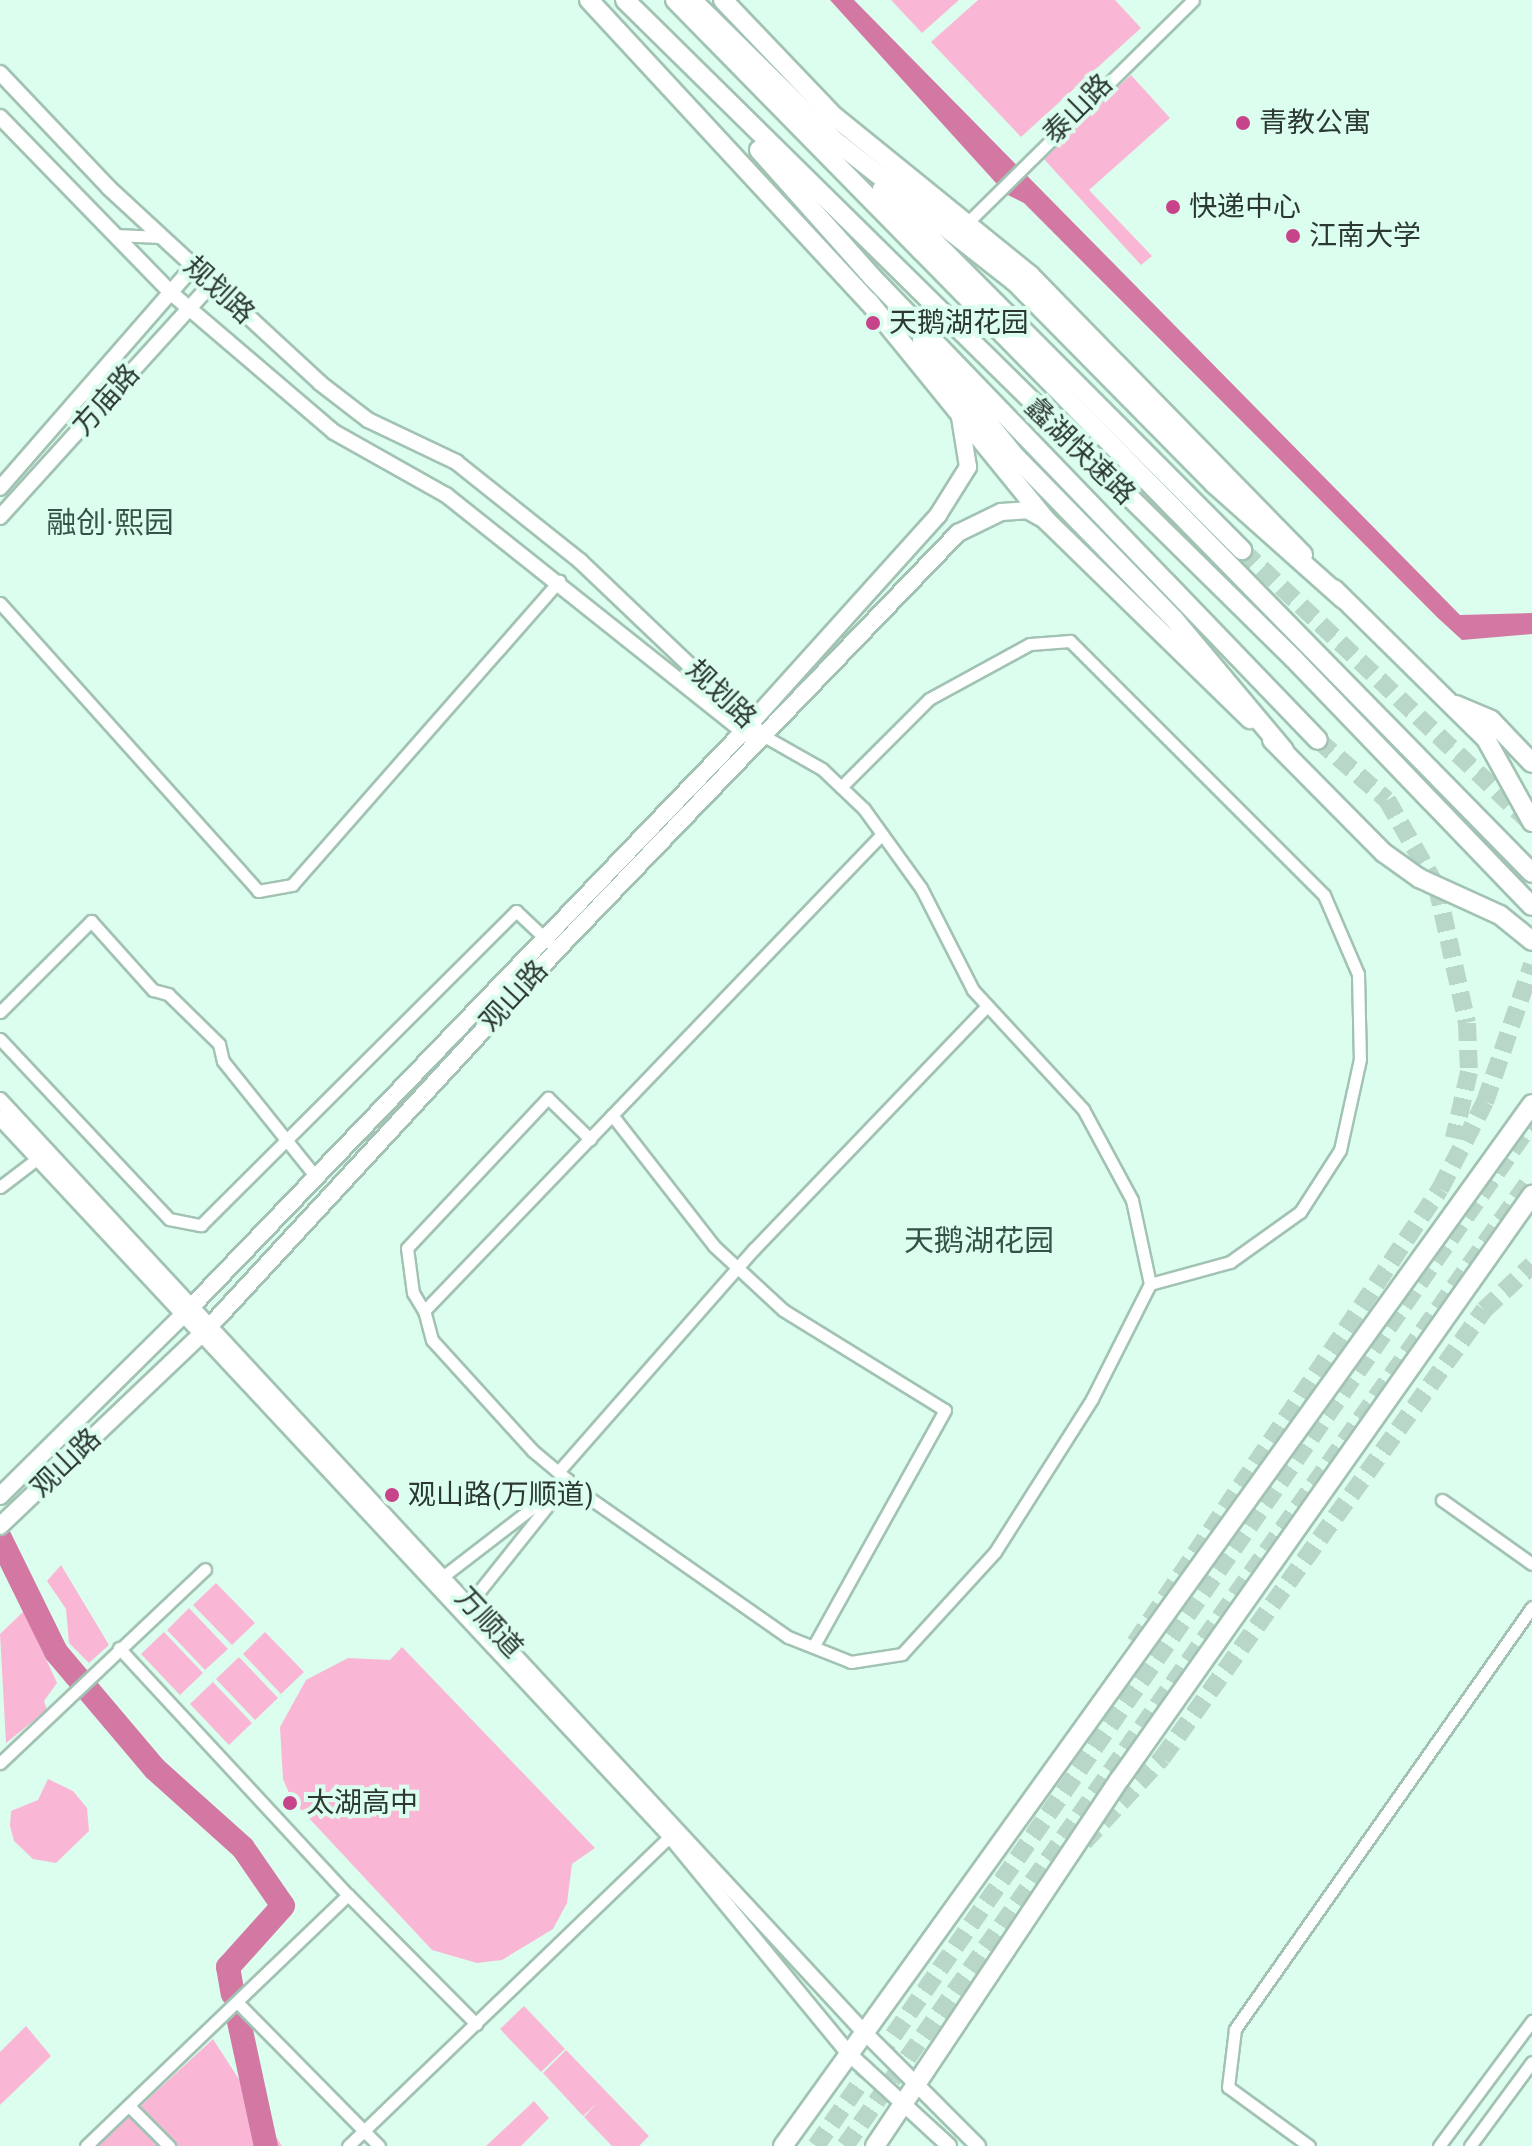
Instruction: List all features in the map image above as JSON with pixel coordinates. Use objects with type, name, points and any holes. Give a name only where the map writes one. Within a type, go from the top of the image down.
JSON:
[{"type":"main road","points":[[589,0],[869,302],[1047,521],[1284,750],[1384,853],[1419,878],[1500,915],[1532,941]]},
{"type":"main road","name":"蠡湖快速路","points":[[625,0],[1293,658],[1532,906]]},
{"type":"main road","name":"蠡湖快速路","points":[[675,0],[1311,644],[1532,873]]},
{"type":"main road","points":[[692,0],[1242,550]]},
{"type":"main road","points":[[723,0],[835,117],[1053,296],[1435,695],[1486,739],[1532,822]]},
{"type":"main road","points":[[685,62],[873,278],[1015,456],[1174,619],[1284,750]]},
{"type":"main road","points":[[834,140],[1014,281],[1213,483],[1343,599]]},
{"type":"main road","points":[[873,278],[1318,740]]},
{"type":"main road","name":"观山路","points":[[0,1496],[189,1310],[740,735],[751,719],[956,494],[968,467],[960,417]]},
{"type":"main road","name":"观山路","points":[[0,1526],[206,1329],[557,950],[976,518],[1027,510],[1047,521]]},
{"type":"main road","points":[[1435,695],[1491,720],[1532,763]]},
{"type":"main road","points":[[783,2146],[862,2030],[1081,1740],[1532,1104]]},
{"type":"main road","points":[[875,2146],[1120,1779],[1532,1195]]},
{"type":"street","name":"泰山路","points":[[967,223],[1193,0]]},
{"type":"street","name":"规划路","points":[[0,73],[162,237],[356,411],[456,462],[580,561],[751,719],[764,736]]},
{"type":"street","name":"规划路","points":[[0,117],[188,309],[334,432],[446,495],[559,581],[740,735],[764,736]]},
{"type":"street","points":[[114,235],[162,237]]},
{"type":"street","name":"方庙路","points":[[0,488],[194,266]]},
{"type":"street","name":"方庙路","points":[[0,517],[212,283]]},
{"type":"street","points":[[0,603],[258,891],[292,885],[559,581]]},
{"type":"street","points":[[841,787],[929,699],[1030,644],[1070,641],[1324,895],[1358,974],[1360,1059],[1340,1150],[1300,1212],[1230,1262],[1150,1284]]},
{"type":"street","points":[[590,1139],[548,1098],[407,1248],[413,1293],[424,1311],[432,1340],[563,1476],[788,1637],[851,1662],[902,1654],[995,1552],[1092,1399],[1150,1284],[1132,1200],[1083,1109],[987,1006],[882,834],[841,787],[764,736]]},
{"type":"street","points":[[424,1311],[882,834]]},
{"type":"street","points":[[0,1039],[169,1219],[201,1225],[516,911],[557,950]]},
{"type":"street","points":[[0,1012],[91,921],[153,990],[168,994],[219,1044],[223,1061],[316,1177]]},
{"type":"street","points":[[466,1608],[563,1476],[739,1269],[987,1006]]},
{"type":"street","name":"万顺道","points":[[0,1100],[206,1329],[674,1832],[915,2086],[978,2146]]},
{"type":"street","points":[[612,1115],[739,1269],[783,1310],[945,1410],[813,1647]]},
{"type":"street","name":"万顺道","points":[[0,1118],[189,1310]]},
{"type":"street","points":[[0,1187],[38,1158]]},
{"type":"street","points":[[439,1580],[563,1476]]},
{"type":"street","points":[[1442,1500],[1532,1564]]},
{"type":"street","points":[[2,1757],[205,1569]]},
{"type":"street","points":[[1309,2146],[1228,2087],[1235,2029],[1532,1607]]},
{"type":"street","points":[[119,1648],[348,1895],[476,2024]]},
{"type":"street","points":[[348,2146],[674,1832]]},
{"type":"street","name":"万顺道","points":[[674,1832],[848,2053],[949,2146]]},
{"type":"street","points":[[86,2146],[348,1895]]},
{"type":"street","points":[[238,2003],[379,2146]]},
{"type":"street","points":[[1439,2146],[1532,2021]]},
{"type":"street","points":[[1470,2146],[1532,2062]]},
{"type":"street","points":[[129,2106],[169,2146]]},
{"type":"shaded area","points":[[830,0],[854,0],[1460,615],[1532,613],[1532,634],[1462,640],[1024,203],[1006,194]]},
{"type":"shaded area","points":[[891,0],[959,0],[922,33]]},
{"type":"shaded area","points":[[978,0],[1115,0],[1141,28],[1021,137],[931,42]]},
{"type":"shaded area","points":[[1131,75],[1170,118],[1089,190],[1152,256],[1141,265],[1042,157]]},
{"type":"shaded area","points":[[61,1565],[109,1645],[89,1663],[69,1643],[66,1609],[47,1581]]},
{"type":"shaded area","points":[[216,1583],[255,1623],[232,1645],[193,1605]]},
{"type":"shaded area","points":[[189,1608],[228,1649],[205,1670],[167,1630]]},
{"type":"shaded area","points":[[24,1611],[57,1683],[44,1701],[47,1710],[6,1743],[0,1634]]},
{"type":"shaded area","points":[[164,1632],[203,1673],[180,1695],[141,1654]]},
{"type":"shaded area","points":[[265,1632],[304,1672],[281,1694],[243,1654]]},
{"type":"shaded area","points":[[402,1647],[595,1848],[572,1864],[567,1903],[553,1929],[502,1960],[477,1963],[432,1950],[292,1800],[283,1779],[280,1727],[306,1680],[348,1658],[390,1660]]},
{"type":"shaded area","points":[[239,1657],[278,1698],[255,1720],[216,1679]]},
{"type":"shaded area","points":[[213,1682],[252,1723],[229,1745],[190,1704]]},
{"type":"shaded area","points":[[48,1779],[73,1791],[87,1808],[89,1831],[56,1863],[33,1859],[14,1841],[10,1826],[11,1811],[38,1800]]},
{"type":"shaded area","points":[[524,2006],[565,2049],[541,2072],[500,2029]]},
{"type":"shaded area","points":[[26,2026],[51,2056],[0,2105],[0,2052]]},
{"type":"shaded area","points":[[213,2039],[282,2146],[97,2146]]},
{"type":"shaded area","points":[[566,2050],[649,2136],[639,2146],[612,2146],[584,2117],[596,2104],[583,2116],[543,2073]]},
{"type":"shaded area","points":[[534,2101],[549,2118],[521,2146],[486,2146]]},
{"type":"waterway","points":[[0,1538],[56,1652],[155,1769],[243,1848],[283,1906],[228,1967],[233,1994]]},
{"type":"waterway","points":[[238,2017],[266,2146]]},
{"type":"tunnel","points":[[1242,550],[1530,822]]},
{"type":"tunnel","points":[[1318,740],[1387,800],[1437,887],[1467,1023],[1469,1072],[1454,1138]]},
{"type":"tunnel","points":[[1135,1643],[1440,1189],[1485,1102],[1532,965]]},
{"type":"tunnel","points":[[816,2146],[1532,1122]]},
{"type":"tunnel","points":[[845,2146],[1532,1177]]},
{"type":"tunnel","points":[[1084,1842],[1162,1758],[1484,1310],[1532,1265]]},
{"type":"place","name":"青教公寓","points":[[1243,123]]},
{"type":"place","name":"快递中心","points":[[1173,207]]},
{"type":"place","name":"江南大学","points":[[1293,236]]},
{"type":"place","name":"天鹅湖花园","points":[[873,323]]},
{"type":"place","name":"观山路(万顺道)","points":[[392,1495]]},
{"type":"place","name":"太湖高中","points":[[290,1803]]},
{"type":"district","name":"融创·熙园","points":[[110,523]]},
{"type":"district","name":"天鹅湖花园","points":[[979,1241]]}]
